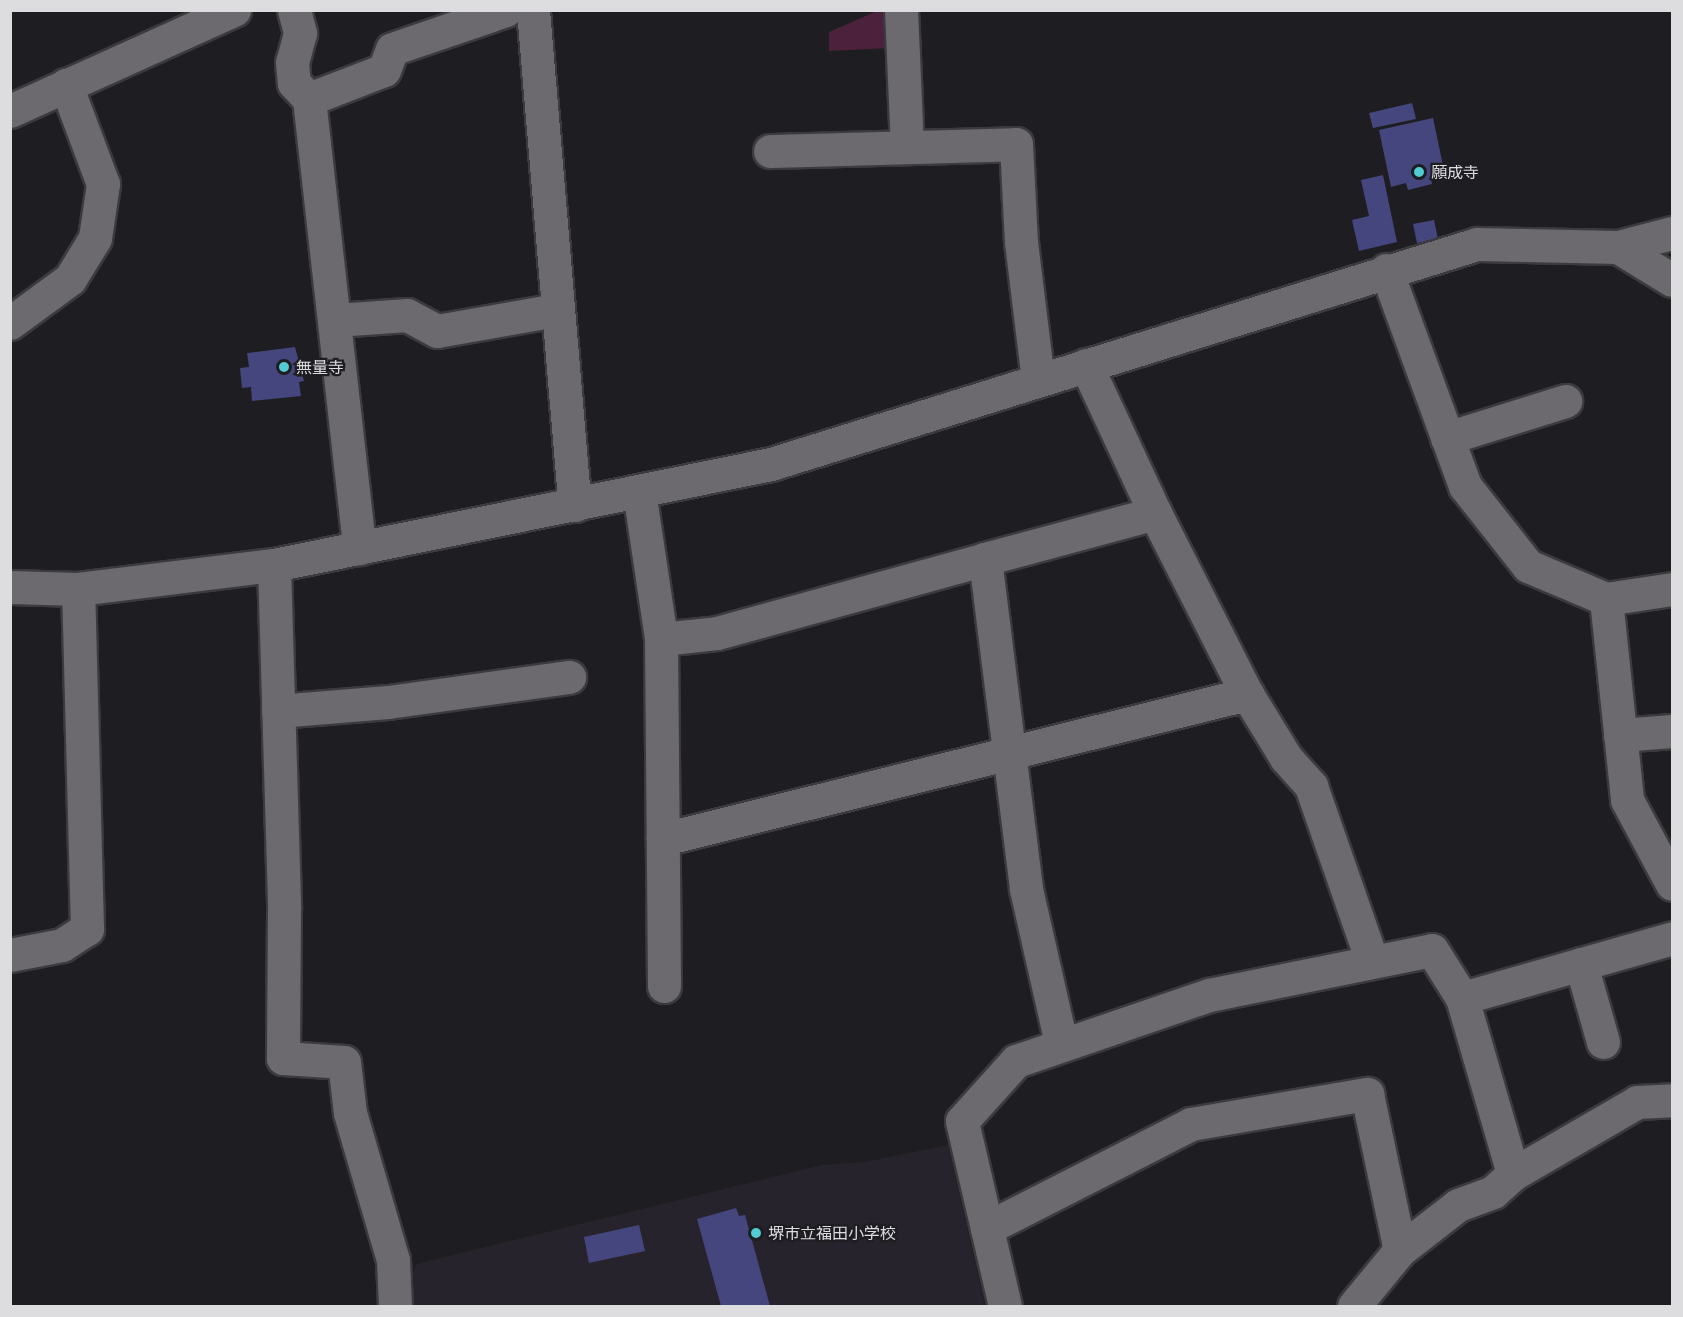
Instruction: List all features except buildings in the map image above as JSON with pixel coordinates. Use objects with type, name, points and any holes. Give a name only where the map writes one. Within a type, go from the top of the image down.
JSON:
[{"type":"street","points":[[10,111],[234,10]]},
{"type":"street","points":[[294,10],[300,33],[292,62],[294,83],[309,99],[336,320],[359,548]]},
{"type":"street","points":[[309,99],[384,70],[392,49],[506,10]]},
{"type":"street","points":[[533,10],[556,310],[575,505]]},
{"type":"street","points":[[901,10],[907,147]]},
{"type":"street","points":[[10,323],[70,279],[95,238],[103,184],[66,85]]},
{"type":"street","points":[[770,152],[1016,144],[1021,243],[1038,380]]},
{"type":"street","points":[[10,587],[78,590],[274,565],[771,464],[1386,270],[1477,244],[1618,247],[1672,233]]},
{"type":"street","points":[[1618,247],[1672,280]]},
{"type":"street","points":[[1386,270],[1465,486],[1528,566],[1606,599],[1672,589]]},
{"type":"street","points":[[336,320],[407,315],[437,332],[556,310]]},
{"type":"street","points":[[1086,365],[1155,513],[1247,694],[1286,758],[1311,786],[1372,961]]},
{"type":"street","points":[[1447,438],[1565,401]]},
{"type":"street","points":[[639,491],[661,639],[664,986]]},
{"type":"street","points":[[661,639],[717,633],[1155,513]]},
{"type":"street","points":[[985,560],[1026,889],[1061,1043]]},
{"type":"street","points":[[274,565],[284,909],[284,1058],[344,1062],[350,1113],[393,1260],[395,1306]]},
{"type":"street","points":[[10,955],[62,945],[87,929],[78,590]]},
{"type":"street","points":[[1606,599],[1627,800],[1672,884]]},
{"type":"street","points":[[278,711],[387,702],[569,677]]},
{"type":"street","points":[[663,839],[1247,694]]},
{"type":"street","points":[[1620,735],[1672,731]]},
{"type":"street","points":[[1462,998],[1672,938]]},
{"type":"street","points":[[1005,1306],[962,1120],[1016,1061],[1061,1043],[1209,995],[1432,950],[1462,998],[1513,1174]]},
{"type":"street","points":[[1581,964],[1604,1042]]},
{"type":"street","points":[[987,1228],[1191,1124],[1367,1094],[1400,1250]]},
{"type":"street","points":[[1358,1301],[1400,1250],[1458,1205],[1493,1192],[1513,1174],[1637,1102],[1672,1100]]},
{"type":"shaded area","points":[[877,11],[888,11],[891,48],[829,51],[829,32]]},
{"type":"shaded area","name":"堺市立福田小学校","points":[[948,1145],[985,1306],[403,1306],[416,1264],[822,1165],[865,1162]]},
{"type":"place","name":"願成寺","points":[[1419,172]]},
{"type":"place","name":"無量寺","points":[[284,367]]},
{"type":"place","name":"堺市立福田小学校","points":[[756,1233]]}]
